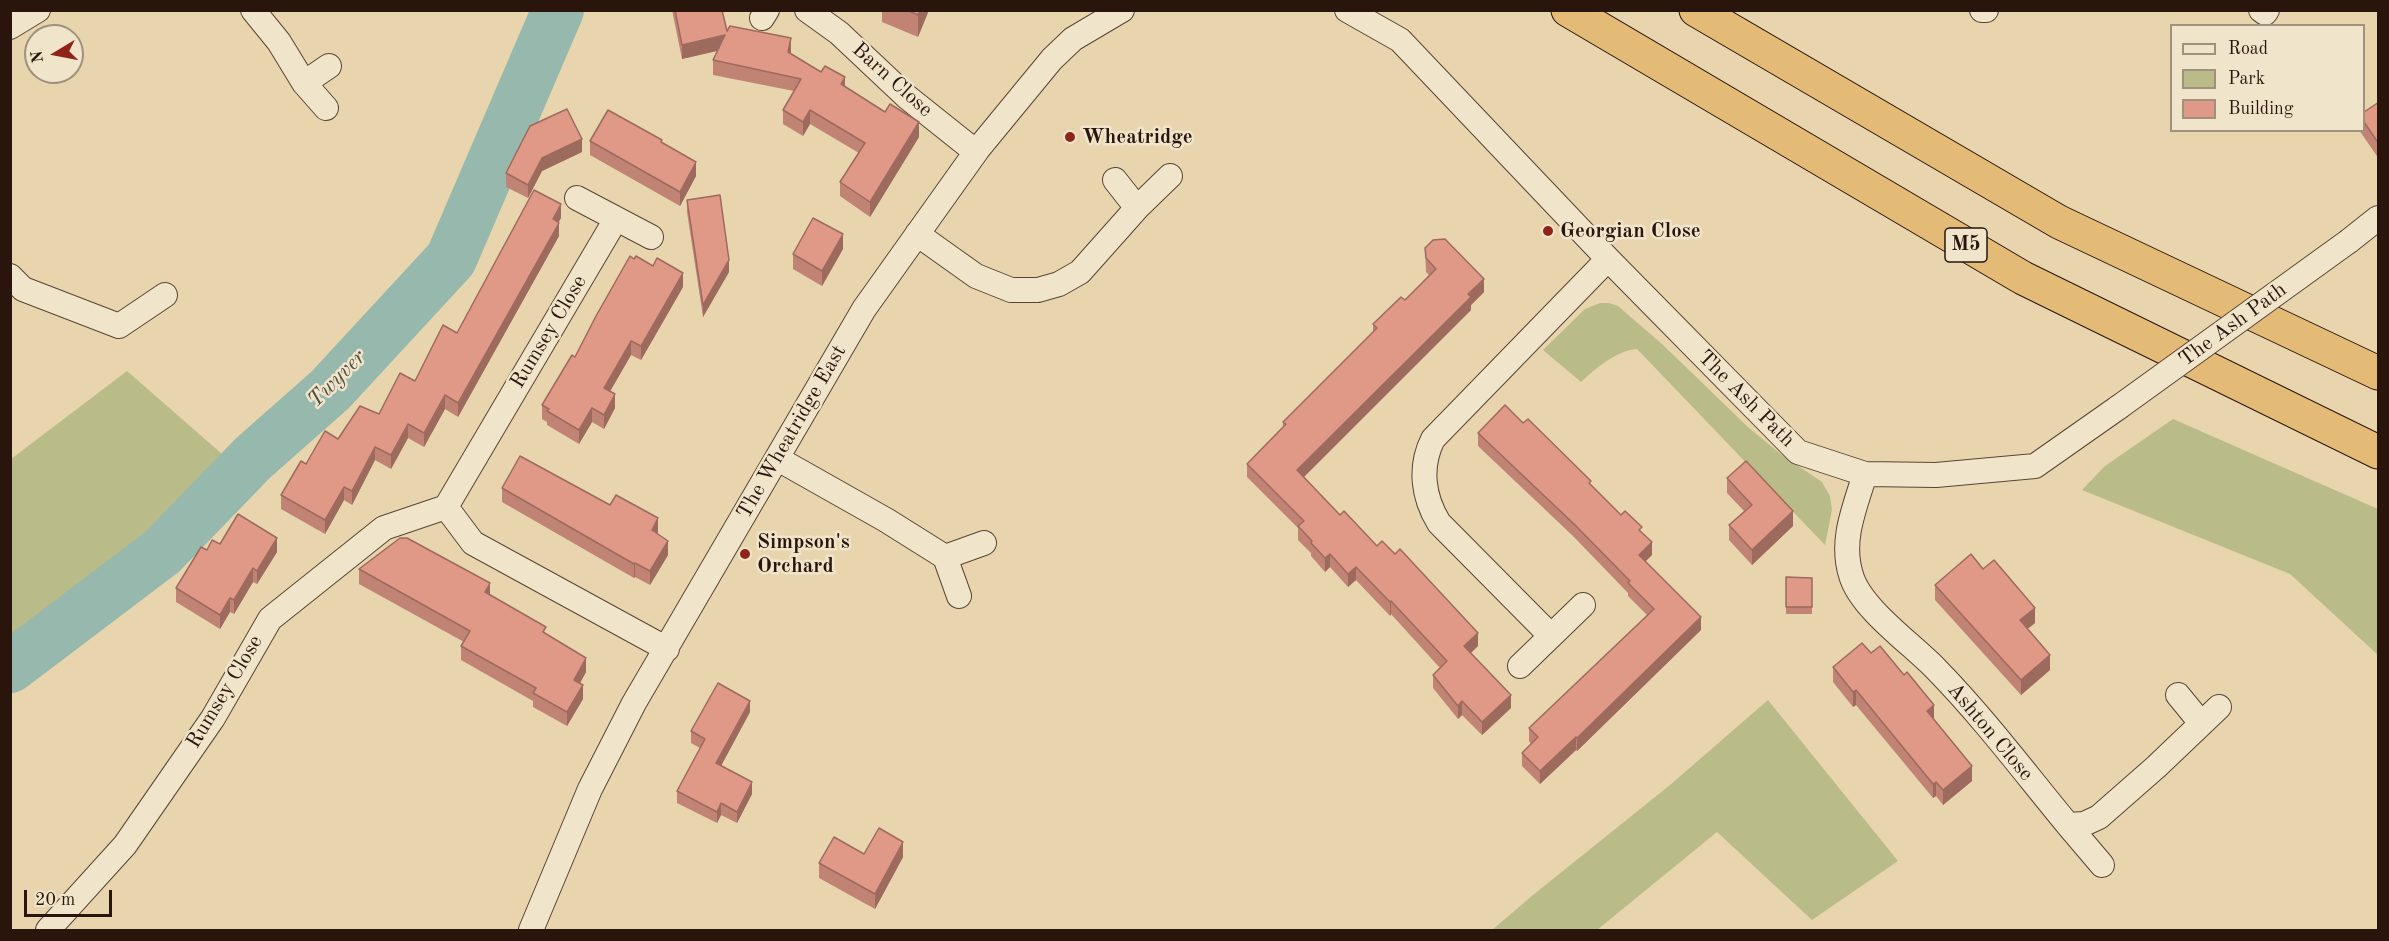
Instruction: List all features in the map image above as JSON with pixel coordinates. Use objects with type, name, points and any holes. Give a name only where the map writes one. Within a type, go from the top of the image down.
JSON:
[{"type":"highway","name":"M5","points":[[1568,10],[2023,278],[2379,452]]},
{"type":"highway","points":[[1696,10],[2059,222],[2379,373]]},
{"type":"street","points":[[10,27],[38,10]]},
{"type":"street","points":[[253,10],[279,42],[304,83],[326,108]]},
{"type":"street","name":"Barn Close","points":[[807,10],[839,33],[908,97],[976,152]]},
{"type":"street","name":"The Wheatridge East","points":[[531,930],[590,789],[634,703],[864,309],[976,152],[1052,59],[1073,39],[1122,10]]},
{"type":"street","name":"The Ash Path","points":[[1347,10],[1400,40],[1608,259],[1798,452],[1865,474],[1936,475],[2035,466],[2379,218]]},
{"type":"street","points":[[2260,10],[2265,13],[2267,10]]},
{"type":"street","points":[[304,83],[329,66]]},
{"type":"street","points":[[917,234],[976,276],[1011,290],[1038,290],[1059,284],[1080,272],[1137,208],[1170,176]]},
{"type":"street","points":[[1115,180],[1137,208]]},
{"type":"street","points":[[577,198],[651,237]]},
{"type":"street","name":"Rumsey Close","points":[[48,930],[125,845],[213,718],[270,619],[384,528],[446,507],[616,219]]},
{"type":"street","points":[[1551,636],[1439,524],[1429,503],[1424,464],[1433,439],[1608,259]]},
{"type":"street","points":[[10,276],[22,289],[119,326],[165,295]]},
{"type":"street","points":[[778,459],[886,520],[945,557],[959,597]]},
{"type":"street","name":"Ashton Close","points":[[1865,474],[1849,524],[1846,551],[1851,576],[1857,589],[1901,637],[1936,668],[2102,865]]},
{"type":"street","points":[[446,507],[473,543],[667,649]]},
{"type":"street","points":[[945,557],[984,543]]},
{"type":"street","points":[[1520,666],[1583,605]]},
{"type":"street","points":[[2178,695],[2201,723]]},
{"type":"street","points":[[2068,825],[2084,824],[2099,817],[2218,707]]},
{"type":"green space","points":[[1600,303],[1618,306],[1662,344],[1749,428],[1782,455],[1822,482],[1830,496],[1832,510],[1825,545],[1637,349],[1614,356],[1581,382],[1543,350],[1585,309]]},
{"type":"green space","points":[[127,371],[238,468],[161,561],[11,678],[11,459]]},
{"type":"green space","points":[[2173,419],[2378,509],[2378,655],[2290,574],[2082,490],[2105,466]]},
{"type":"green space","points":[[1768,700],[1898,861],[1812,920],[1717,832],[1597,930],[1492,930],[1670,785]]},
{"type":"building","points":[[675,10],[722,10],[727,31],[730,26],[791,38],[788,52],[821,72],[825,66],[845,77],[841,84],[885,112],[890,104],[919,122],[870,202],[840,182],[865,143],[810,110],[803,122],[783,110],[801,79],[713,60],[725,35],[682,45]]},
{"type":"building","points":[[907,10],[920,10],[918,15]]},
{"type":"building","points":[[2379,102],[2379,144],[2365,123],[2365,111]]},
{"type":"building","points":[[567,109],[582,139],[542,158],[528,185],[506,173],[530,126]]},
{"type":"building","points":[[608,110],[696,162],[680,192],[590,141]]},
{"type":"building","points":[[534,190],[561,204],[553,219],[559,223],[458,403],[445,395],[424,433],[408,424],[391,455],[375,447],[352,491],[344,487],[325,520],[281,495],[301,461],[306,464],[325,431],[338,439],[360,406],[379,414],[400,373],[415,381],[443,325],[457,333]]},
{"type":"building","points":[[720,195],[729,260],[703,305],[687,200]]},
{"type":"building","points":[[813,218],[843,234],[822,271],[793,254]]},
{"type":"building","points":[[1445,239],[1484,279],[1468,294],[1471,297],[1297,470],[1340,515],[1344,511],[1377,546],[1382,541],[1395,554],[1400,549],[1478,633],[1464,646],[1511,695],[1482,722],[1462,701],[1458,706],[1433,675],[1447,661],[1356,567],[1348,574],[1330,554],[1325,558],[1298,526],[1304,521],[1247,464],[1286,424],[1283,422],[1377,328],[1373,324],[1401,297],[1405,300],[1436,269],[1426,258],[1425,248],[1433,240]]},
{"type":"building","points":[[630,256],[634,259],[636,256],[653,266],[657,258],[683,273],[641,346],[631,341],[604,388],[615,394],[604,415],[592,408],[579,430],[547,411],[549,409],[542,405],[572,355],[575,357]]},
{"type":"building","points":[[1505,405],[1523,423],[1528,419],[1591,481],[1589,483],[1621,515],[1625,511],[1642,527],[1639,530],[1652,542],[1639,555],[1701,617],[1540,771],[1522,753],[1538,737],[1529,728],[1654,609],[1574,524],[1478,433]]},
{"type":"building","points":[[520,456],[610,505],[616,495],[658,518],[652,530],[668,541],[650,571],[502,488]]},
{"type":"building","points":[[1746,461],[1793,511],[1752,550],[1729,525],[1752,505],[1727,478]]},
{"type":"building","points":[[238,514],[277,538],[257,571],[253,568],[234,600],[230,598],[220,615],[176,588],[201,547],[207,550],[212,540],[220,544]]},
{"type":"building","points":[[400,538],[407,538],[490,583],[485,592],[546,627],[543,632],[586,658],[574,680],[583,685],[567,712],[533,693],[536,688],[461,646],[470,631],[359,569]]},
{"type":"building","points":[[1971,554],[1983,569],[1994,560],[2035,608],[2020,620],[2050,655],[2021,680],[1935,585]]},
{"type":"building","points":[[1786,577],[1812,578],[1812,607],[1786,607]]},
{"type":"building","points":[[1862,643],[1871,653],[1880,646],[1904,675],[1907,672],[1934,705],[1927,711],[1972,766],[1943,790],[1936,782],[1933,784],[1856,690],[1853,692],[1833,667]]},
{"type":"building","points":[[718,683],[750,701],[716,763],[752,782],[737,812],[721,803],[717,812],[677,791],[705,739],[691,731]]},
{"type":"building","points":[[879,828],[903,842],[875,894],[819,863],[834,837],[864,854]]},
{"type":"waterway","name":"Twyver","points":[[10,667],[162,552],[253,458],[330,390],[451,259],[558,10]]},
{"type":"place","name":"Wheatridge","points":[[1070,137]]},
{"type":"place","name":"Georgian Close","points":[[1548,231]]},
{"type":"place","name":"Simpson's Orchard","points":[[745,554]]}]
